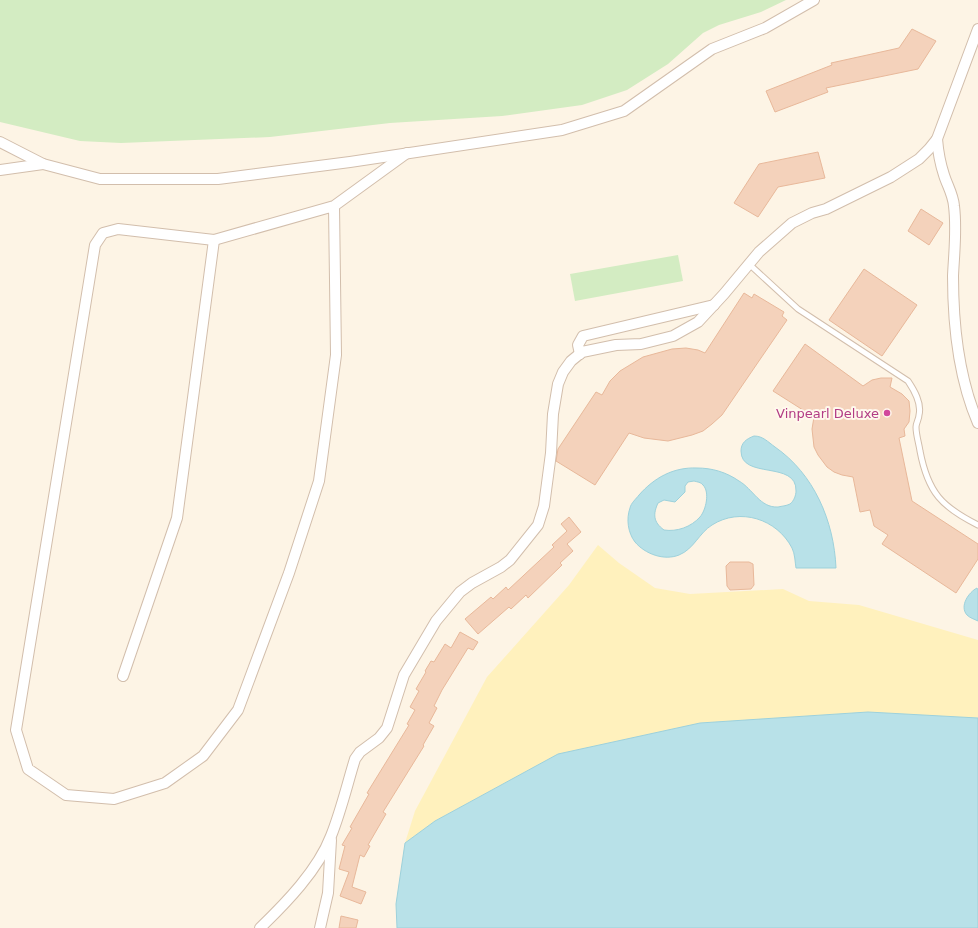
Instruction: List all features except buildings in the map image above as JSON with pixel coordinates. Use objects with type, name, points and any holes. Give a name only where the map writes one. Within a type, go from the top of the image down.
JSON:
[{"type":"street","points":[[0,142],[43,164],[100,179],[218,179],[562,130],[624,111],[712,49],[765,28],[814,0]]},
{"type":"street","points":[[260,928],[278,911],[308,876],[322,854],[331,836],[355,759],[360,752],[379,738],[387,728],[404,675],[436,621],[460,592],[510,560],[538,525],[544,506],[551,452],[553,414],[558,384],[563,372],[582,352],[616,345],[641,344],[673,336],[698,322],[759,252],[792,223],[812,213],[826,209],[891,177],[919,159],[930,149],[937,139],[978,29]]},
{"type":"street","points":[[937,139],[944,176],[953,196],[956,236],[953,276],[956,331],[964,380],[978,423]]},
{"type":"street","points":[[334,206],[336,355],[319,481],[290,573],[238,710],[203,756],[165,783],[114,799],[66,795],[28,769],[16,730],[95,245],[104,233],[118,229],[214,240],[334,206],[407,153]]},
{"type":"street","points":[[0,170],[43,164]]},
{"type":"street","points":[[123,676],[177,518],[214,240]]},
{"type":"street","points":[[580,354],[578,345],[583,336],[714,305]]},
{"type":"street","points":[[320,928],[328,894],[331,836]]},
{"type":"lane","points":[[749,264],[798,309],[908,381],[915,391],[918,402],[920,414],[916,427],[921,457],[928,480],[943,504],[958,515],[978,525]]},
{"type":"green space","points":[[0,0],[786,0],[761,12],[719,25],[703,33],[668,64],[627,90],[582,105],[502,116],[390,123],[270,137],[121,143],[80,141],[0,122]]},
{"type":"green space","points":[[678,255],[683,281],[575,301],[570,274]]},
{"type":"sand","points":[[598,545],[619,563],[655,588],[690,594],[783,589],[809,601],[859,605],[978,640],[978,718],[868,712],[700,723],[558,754],[435,821],[405,843],[415,811],[487,677],[569,585]]},
{"type":"water","points":[[754,436],[765,440],[789,458],[811,485],[826,516],[831,533],[836,568],[796,568],[793,550],[785,538],[767,523],[746,517],[734,517],[712,525],[703,532],[689,549],[673,557],[661,557],[649,553],[635,542],[628,526],[628,517],[631,504],[651,483],[680,469],[703,468],[719,471],[744,484],[766,504],[778,507],[790,504],[796,494],[796,491],[794,482],[788,476],[779,472],[750,465],[743,460],[741,451],[742,446],[746,440]],"holes":[[[694,481],[702,484],[705,488],[707,496],[702,514],[696,521],[684,528],[664,530],[660,527],[655,518],[655,511],[658,503],[664,500],[675,502],[685,492],[685,486],[688,482]]]},
{"type":"water","points":[[977,588],[978,621],[967,615],[964,608],[968,596]]},
{"type":"water","points":[[868,712],[978,718],[978,928],[397,928],[396,904],[405,843],[435,821],[558,754],[700,723]]},
{"type":"place","name":"Vinpearl Deluxe","points":[[887,413]]}]
